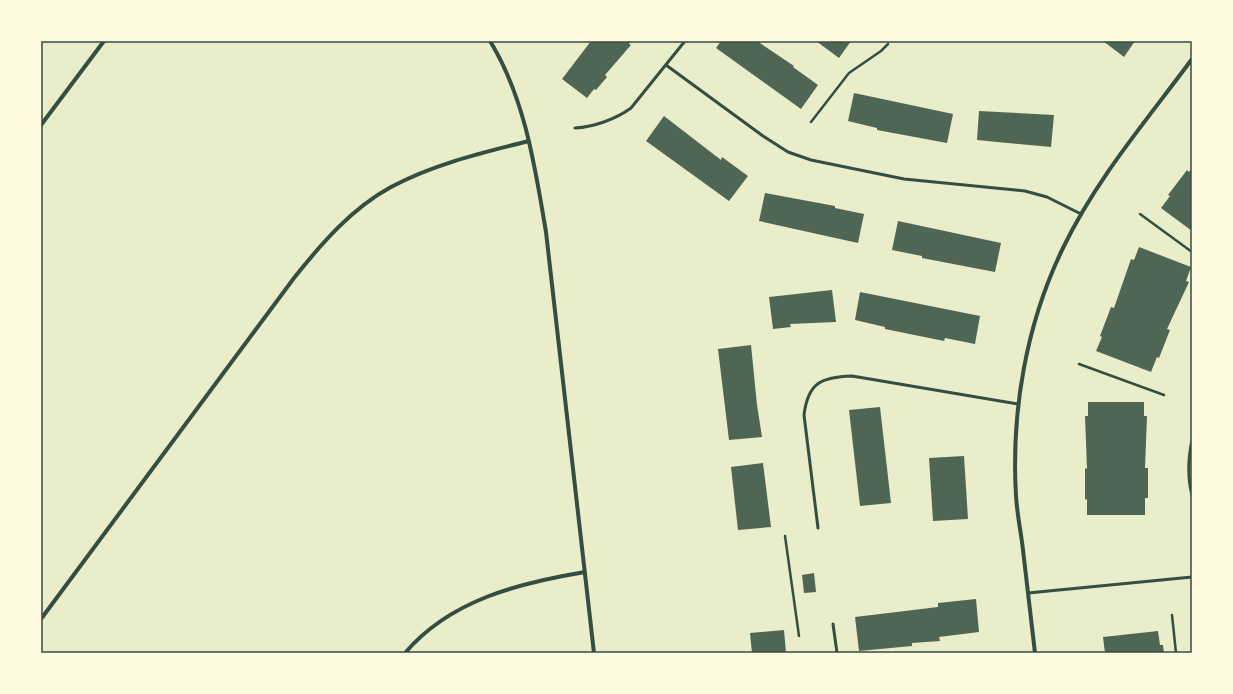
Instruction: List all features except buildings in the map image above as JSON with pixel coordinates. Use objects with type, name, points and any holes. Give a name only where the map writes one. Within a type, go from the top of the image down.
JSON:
[{"type":"street","points":[[41,125],[104,41]]},
{"type":"street","points":[[490,41],[498,54],[517,101],[529,141],[546,232],[594,653]]},
{"type":"street","points":[[1035,653],[1016,496],[1016,425],[1018,404],[1030,342],[1044,295],[1063,247],[1081,214],[1115,163],[1192,59]]},
{"type":"street","points":[[41,618],[294,278],[313,254],[343,222],[390,187],[423,171],[529,141]]},
{"type":"street","points":[[405,653],[419,639],[444,619],[472,602],[531,582],[585,572]]},
{"type":"lane","points":[[575,128],[605,122],[624,113],[641,97],[684,41]]},
{"type":"lane","points":[[666,65],[772,143],[794,154],[811,160],[904,179],[1024,191],[1047,197],[1081,214]]},
{"type":"lane","points":[[818,528],[804,415],[806,403],[819,382],[826,378],[852,376],[1018,404]]},
{"type":"lane","points":[[1192,440],[1189,453],[1188,479],[1192,495]]},
{"type":"lane","points":[[1028,593],[1192,577]]},
{"type":"lane","points":[[833,624],[837,653]]},
{"type":"path","points":[[811,122],[849,73],[881,51],[888,44]]},
{"type":"path","points":[[1140,214],[1192,252]]},
{"type":"path","points":[[1079,364],[1164,395]]},
{"type":"path","points":[[784,536],[799,636]]},
{"type":"path","points":[[1172,614],[1176,653]]}]
